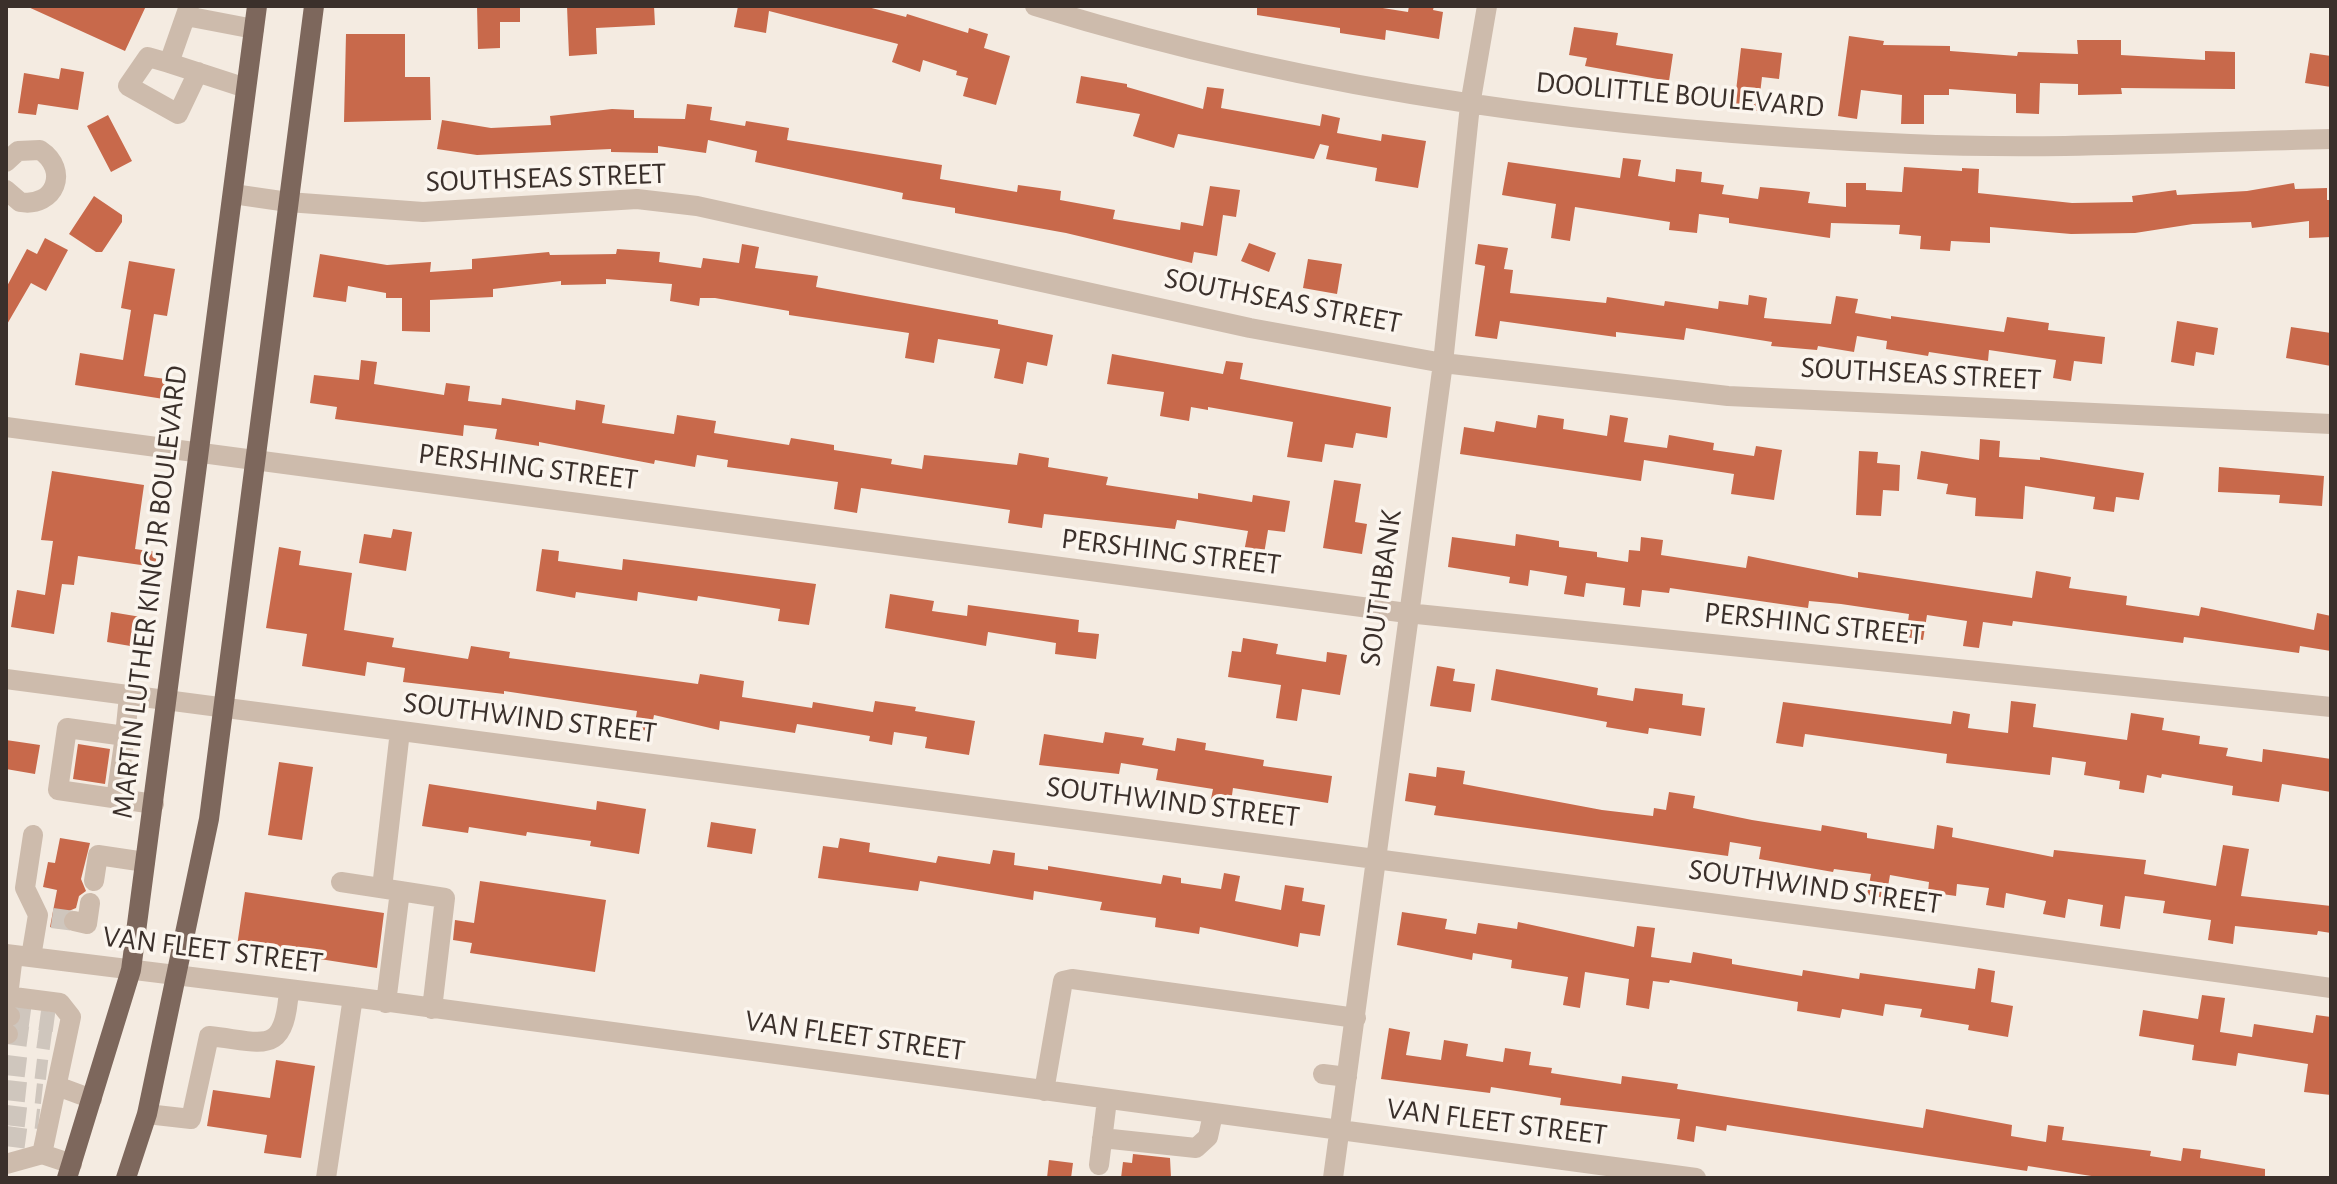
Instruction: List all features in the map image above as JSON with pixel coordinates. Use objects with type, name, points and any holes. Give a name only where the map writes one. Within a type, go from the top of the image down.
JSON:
[{"type":"main road","name":"MARTIN LUTHER KING JR BOULEVARD","points":[[70,1171],[131,970],[257,6]]},
{"type":"main road","points":[[126,1178],[147,1114],[209,819],[314,6]]},
{"type":"street","name":"DOOLITTLE BOULEVARD","points":[[1035,6],[1272,70],[1470,105],[1703,133],[1913,144],[2331,139]]},
{"type":"street","name":"SOUTHBANK","points":[[1333,1178],[1443,363],[1470,105],[1487,6]]},
{"type":"street","points":[[169,63],[187,11],[254,29]]},
{"type":"street","points":[[198,72],[178,114],[128,86],[148,57],[198,72],[246,88]]},
{"type":"street","points":[[6,162],[18,151],[40,150],[55,165],[58,175],[50,195],[41,201],[20,202],[7,196]]},
{"type":"street","name":"SOUTHSEAS STREET","points":[[233,194],[288,202],[423,212],[637,199],[697,206],[1250,328],[1443,363],[1728,396],[2331,424]]},
{"type":"street","name":"PERSHING STREET","points":[[6,427],[1407,613],[2331,707]]},
{"type":"street","name":"SOUTHWIND STREET","points":[[6,679],[2331,988]]},
{"type":"street","points":[[116,799],[129,696]]},
{"type":"street","points":[[125,736],[67,728],[58,790],[154,804]]},
{"type":"street","points":[[386,1003],[400,731]]},
{"type":"street","points":[[33,835],[25,888],[45,916],[17,956],[7,1015],[60,1003],[71,1017],[60,1032],[41,1145]]},
{"type":"street","points":[[94,881],[98,855],[145,862]]},
{"type":"street","points":[[341,882],[445,898],[432,1009]]},
{"type":"street","points":[[74,921],[87,924],[90,903]]},
{"type":"street","name":"VAN FLEET STREET","points":[[17,956],[353,997],[1696,1178]]},
{"type":"street","points":[[1044,1091],[1063,981],[1072,979],[1356,1018]]},
{"type":"street","points":[[147,1114],[191,1119],[209,1036],[263,1042],[279,1035],[286,1022],[289,990]]},
{"type":"street","points":[[326,1178],[353,997]]},
{"type":"street","points":[[1323,1074],[1347,1077]]},
{"type":"street","points":[[52,1084],[92,1099]]},
{"type":"street","points":[[1099,1165],[1107,1100]]},
{"type":"street","points":[[1102,1138],[1196,1148],[1208,1137],[1213,1114]]},
{"type":"street","points":[[41,1145],[70,1171]]},
{"type":"street","points":[[6,1164],[41,1145]]},
{"type":"building","points":[[26,6],[146,6],[125,51]]},
{"type":"building","points":[[477,6],[520,6],[520,22],[500,22],[500,48],[478,49]]},
{"type":"building","points":[[567,6],[654,6],[655,25],[596,28],[597,54],[569,56]]},
{"type":"building","points":[[738,6],[864,6],[906,17],[907,14],[968,33],[969,28],[988,34],[984,48],[1010,56],[996,105],[963,96],[968,78],[956,75],[957,71],[923,60],[920,72],[892,62],[898,44],[769,11],[766,33],[734,27]]},
{"type":"building","points":[[1257,6],[1370,6],[1408,12],[1409,6],[1434,6],[1433,10],[1443,12],[1439,39],[1386,30],[1385,40],[1340,33],[1340,28],[1257,15]]},
{"type":"building","points":[[1574,27],[1618,33],[1616,45],[1673,54],[1669,81],[1585,66],[1587,58],[1569,55]]},
{"type":"building","points":[[346,34],[405,34],[405,77],[430,77],[431,120],[344,122]]},
{"type":"building","points":[[1849,36],[1884,41],[1883,45],[1950,46],[1950,51],[2017,56],[2018,52],[2078,54],[2077,40],[2121,40],[2121,55],[2205,60],[2205,51],[2235,52],[2235,89],[2121,88],[2122,94],[2078,95],[2078,84],[2040,83],[2039,114],[2016,113],[2016,94],[1949,89],[1949,95],[1924,95],[1924,124],[1901,124],[1902,95],[1861,90],[1857,119],[1838,116]]},
{"type":"building","points":[[1741,48],[1782,53],[1779,79],[1762,77],[1758,111],[1734,108]]},
{"type":"building","points":[[2310,53],[2331,56],[2331,87],[2305,83]]},
{"type":"building","points":[[61,68],[84,72],[78,110],[38,104],[36,115],[18,113],[24,73],[59,79]]},
{"type":"building","points":[[1081,76],[1127,84],[1127,87],[1203,109],[1207,87],[1224,89],[1221,108],[1320,126],[1322,114],[1340,118],[1337,133],[1381,141],[1382,134],[1426,141],[1418,188],[1375,181],[1377,168],[1326,159],[1329,146],[1320,144],[1314,159],[1178,134],[1174,148],[1133,136],[1140,114],[1076,103]]},
{"type":"building","points":[[687,104],[712,107],[710,120],[745,126],[746,121],[789,128],[787,140],[942,165],[940,179],[1017,192],[1018,185],[1061,191],[1060,200],[1115,210],[1113,219],[1180,230],[1181,222],[1203,226],[1210,186],[1240,190],[1236,217],[1223,215],[1217,256],[1194,252],[1192,263],[1066,233],[955,213],[955,208],[902,199],[903,193],[755,162],[757,151],[708,140],[706,153],[658,146],[658,153],[611,152],[611,149],[477,155],[437,149],[442,120],[491,128],[551,125],[550,116],[612,109],[634,110],[634,118],[685,119]]},
{"type":"building","points":[[108,115],[132,161],[111,172],[87,126]]},
{"type":"building","points":[[1623,158],[1641,160],[1638,176],[1675,182],[1676,169],[1702,172],[1701,182],[1724,185],[1722,194],[1758,199],[1760,187],[1793,190],[1810,192],[1808,203],[1846,207],[1846,183],[1866,183],[1866,190],[1902,192],[1904,167],[1962,171],[1962,168],[1979,169],[1978,193],[2072,203],[2133,202],[2132,196],[2176,190],[2177,195],[2247,191],[2294,183],[2295,189],[2327,188],[2327,200],[2331,200],[2331,237],[2309,238],[2309,221],[2252,228],[2251,222],[2193,224],[2135,233],[2071,234],[1990,227],[1990,243],[1951,241],[1950,251],[1920,249],[1921,236],[1899,234],[1900,225],[1831,223],[1830,238],[1729,223],[1729,218],[1699,214],[1697,233],[1669,230],[1670,222],[1575,207],[1570,241],[1551,238],[1556,204],[1502,195],[1508,162],[1620,178]]},
{"type":"building","points":[[94,196],[122,215],[122,222],[102,252],[96,252],[69,234]]},
{"type":"building","points":[[45,238],[68,250],[46,291],[31,283],[6,326],[6,288],[27,249],[37,254]]},
{"type":"building","points":[[1249,243],[1276,253],[1269,272],[1241,261]]},
{"type":"building","points":[[742,244],[759,247],[755,268],[818,276],[816,287],[998,320],[998,324],[1053,335],[1047,366],[1027,362],[1023,384],[994,378],[1000,349],[938,339],[934,363],[905,358],[909,333],[789,315],[789,311],[715,298],[700,298],[699,306],[670,301],[672,284],[606,279],[606,284],[561,285],[561,281],[493,289],[493,297],[430,300],[430,332],[402,331],[402,298],[386,298],[386,293],[348,286],[346,302],[313,297],[320,254],[387,265],[431,262],[430,272],[472,269],[472,259],[549,252],[550,255],[616,254],[617,249],[660,252],[659,262],[701,268],[703,258],[739,263]]},
{"type":"building","points":[[1478,244],[1508,248],[1504,269],[1513,270],[1510,293],[1606,303],[1607,297],[1664,306],[1665,301],[1718,309],[1719,301],[1748,305],[1749,295],[1767,298],[1764,318],[1831,324],[1836,296],[1858,299],[1855,313],[1891,319],[1891,316],[2004,332],[2007,317],[2049,323],[2048,330],[2105,337],[2102,364],[2074,361],[2071,381],[2053,378],[2056,360],[1989,350],[1988,361],[1929,352],[1928,356],[1886,349],[1887,341],[1857,336],[1854,352],[1818,346],[1817,350],[1771,346],[1772,342],[1686,328],[1684,340],[1616,332],[1616,337],[1500,321],[1497,339],[1475,336],[1485,266],[1475,264]]},
{"type":"building","points":[[1308,259],[1342,264],[1337,294],[1303,288]]},
{"type":"building","points":[[129,261],[175,269],[167,316],[154,314],[144,376],[173,380],[170,400],[75,385],[80,353],[123,360],[131,310],[121,308]]},
{"type":"building","points":[[2177,321],[2218,328],[2214,355],[2196,352],[2194,366],[2171,362]]},
{"type":"building","points":[[2291,327],[2331,333],[2331,366],[2286,358]]},
{"type":"building","points":[[1112,354],[1223,374],[1226,361],[1243,363],[1240,379],[1391,407],[1387,438],[1356,433],[1353,448],[1325,444],[1322,462],[1287,457],[1293,422],[1208,407],[1208,410],[1191,407],[1189,421],[1160,416],[1164,392],[1107,384]]},
{"type":"building","points":[[361,360],[377,362],[374,384],[444,395],[446,383],[470,386],[468,401],[501,405],[502,398],[575,410],[576,400],[605,405],[602,423],[674,434],[677,415],[716,421],[714,433],[789,445],[791,438],[834,445],[834,450],[892,459],[891,464],[922,469],[924,455],[1017,465],[1019,453],[1049,458],[1048,467],[1108,477],[1106,485],[1198,499],[1198,493],[1252,502],[1253,495],[1290,501],[1285,532],[1268,530],[1263,560],[1243,557],[1248,531],[1177,520],[1175,529],[1044,514],[1042,528],[1008,523],[1010,510],[861,488],[857,513],[834,509],[838,482],[727,467],[728,460],[697,455],[695,467],[655,460],[654,464],[539,442],[539,446],[495,439],[497,429],[464,425],[463,436],[335,419],[337,407],[310,403],[314,375],[359,380]]},
{"type":"building","points":[[1538,415],[1564,419],[1563,429],[1607,436],[1610,415],[1628,418],[1624,442],[1667,448],[1669,435],[1714,443],[1713,450],[1754,456],[1756,446],[1782,450],[1774,500],[1731,494],[1734,474],[1644,460],[1641,481],[1460,454],[1464,427],[1494,432],[1496,421],[1536,428]]},
{"type":"building","points":[[1980,439],[2000,441],[1999,457],[2040,460],[2040,457],[2144,473],[2139,500],[2116,497],[2114,512],[2093,509],[2095,497],[2025,486],[2023,519],[1975,516],[1976,498],[1946,494],[1948,484],[1917,479],[1921,451],[1979,460]]},
{"type":"building","points":[[1859,451],[1878,452],[1877,463],[1900,465],[1899,491],[1883,490],[1881,516],[1856,515]]},
{"type":"building","points":[[2219,467],[2324,476],[2322,506],[2279,503],[2280,495],[2218,492]]},
{"type":"building","points":[[52,471],[144,485],[135,549],[157,552],[155,567],[78,556],[74,585],[62,584],[54,634],[11,627],[17,590],[45,595],[53,541],[41,540]]},
{"type":"building","points":[[1334,480],[1361,484],[1355,522],[1367,524],[1362,554],[1323,548]]},
{"type":"building","points":[[393,529],[412,532],[406,571],[359,563],[364,534],[391,538]]},
{"type":"building","points":[[1516,534],[1559,541],[1559,547],[1597,552],[1597,557],[1628,562],[1629,550],[1640,551],[1641,537],[1663,540],[1661,555],[1746,568],[1748,556],[1858,578],[1858,572],[2032,598],[2036,571],[2071,577],[2069,588],[2127,596],[2126,605],[2199,616],[2201,607],[2314,630],[2317,613],[2331,616],[2331,651],[2300,646],[2299,653],[2184,637],[2183,643],[2013,621],[2012,626],[1983,622],[1979,648],[1963,646],[1967,621],[1927,615],[1923,640],[1906,637],[1909,614],[1809,601],[1808,608],[1670,588],[1669,593],[1642,590],[1640,607],[1623,605],[1625,588],[1586,583],[1584,597],[1564,594],[1567,576],[1530,570],[1528,586],[1509,583],[1510,577],[1448,567],[1452,537],[1515,546]]},
{"type":"building","points":[[279,547],[301,551],[299,565],[352,573],[344,630],[394,638],[392,647],[468,659],[471,646],[510,652],[509,658],[698,684],[700,674],[744,681],[742,697],[812,708],[813,702],[873,712],[875,701],[916,707],[915,711],[975,721],[969,755],[925,748],[927,737],[894,732],[892,745],[869,741],[870,736],[797,724],[795,733],[720,721],[719,730],[654,715],[651,731],[634,729],[637,711],[504,691],[504,694],[403,682],[405,668],[367,662],[365,676],[302,666],[307,634],[266,628]]},
{"type":"building","points":[[542,549],[559,551],[558,561],[622,570],[623,559],[816,584],[809,625],[778,621],[780,609],[698,596],[697,601],[638,592],[637,601],[576,592],[575,598],[536,591]]},
{"type":"building","points":[[890,594],[934,601],[932,611],[967,616],[968,605],[1079,620],[1078,632],[1099,634],[1096,659],[1055,654],[1056,643],[988,632],[986,646],[885,628]]},
{"type":"building","points":[[111,612],[147,618],[142,648],[107,642]]},
{"type":"building","points":[[1243,638],[1278,644],[1276,654],[1326,662],[1327,652],[1347,655],[1340,695],[1302,689],[1297,721],[1276,718],[1281,685],[1228,677],[1232,651],[1241,652]]},
{"type":"building","points":[[1437,666],[1455,669],[1453,681],[1475,684],[1471,712],[1430,706]]},
{"type":"building","points":[[1496,669],[1598,688],[1597,695],[1633,701],[1635,688],[1683,694],[1682,705],[1705,708],[1701,736],[1649,728],[1648,734],[1606,727],[1607,722],[1491,700]]},
{"type":"building","points":[[2011,701],[2036,704],[2033,727],[2127,740],[2131,713],[2164,718],[2162,730],[2200,736],[2199,744],[2228,748],[2226,756],[2262,762],[2263,749],[2331,759],[2331,792],[2282,784],[2279,802],[2232,795],[2233,786],[2162,774],[2161,778],[2147,775],[2144,793],[2119,789],[2120,781],[2084,775],[2086,762],[2052,757],[2050,775],[1946,763],[1947,754],[1805,734],[1803,747],[1776,743],[1783,702],[1951,724],[1953,711],[1970,714],[1968,728],[2008,733]]},
{"type":"building","points":[[1105,732],[1144,738],[1142,745],[1175,751],[1177,738],[1206,743],[1205,750],[1264,760],[1263,766],[1332,776],[1328,803],[1233,788],[1231,802],[1211,799],[1213,789],[1156,780],[1158,769],[1121,763],[1119,774],[1039,765],[1044,734],[1103,743]]},
{"type":"building","points":[[6,740],[40,745],[35,774],[6,769]]},
{"type":"building","points":[[78,744],[110,749],[105,784],[73,779]]},
{"type":"building","points":[[279,762],[313,767],[302,840],[268,835]]},
{"type":"building","points":[[1437,767],[1465,771],[1463,784],[1602,810],[1653,816],[1654,808],[1666,810],[1669,792],[1695,796],[1693,808],[1821,831],[1822,825],[1867,833],[1867,838],[1934,849],[1937,825],[1953,828],[1952,837],[2053,857],[2054,850],[2146,860],[2144,874],[2216,886],[2223,845],[2249,849],[2241,896],[2331,906],[2331,933],[2318,931],[2317,935],[2235,926],[2233,944],[2208,940],[2211,920],[2163,913],[2165,901],[2125,896],[2120,929],[2100,926],[2103,905],[2068,899],[2065,918],[2043,914],[2046,901],[2006,893],[2004,908],[1986,905],[1989,888],[1957,884],[1956,896],[1928,892],[1929,882],[1890,875],[1886,898],[1867,895],[1871,874],[1834,869],[1833,872],[1759,859],[1761,847],[1730,842],[1728,856],[1434,815],[1436,806],[1405,801],[1409,773],[1436,777]]},
{"type":"building","points":[[429,784],[596,810],[597,801],[646,809],[639,854],[590,846],[591,841],[527,832],[526,836],[469,827],[468,833],[422,826]]},
{"type":"building","points":[[711,822],[756,829],[752,854],[707,847]]},
{"type":"building","points":[[60,838],[90,843],[81,879],[86,891],[79,896],[76,908],[64,913],[61,919],[64,929],[50,927],[57,890],[43,887],[48,862],[55,863]]},
{"type":"building","points":[[840,838],[870,843],[869,852],[936,863],[938,856],[990,864],[993,850],[1015,853],[1014,865],[1048,870],[1048,866],[1161,884],[1163,875],[1181,878],[1181,883],[1221,889],[1224,873],[1240,876],[1235,901],[1281,910],[1285,885],[1304,888],[1302,901],[1325,905],[1320,936],[1300,933],[1298,947],[1200,927],[1199,934],[1155,927],[1156,918],[1100,910],[1102,902],[1034,891],[1033,900],[920,881],[918,891],[818,878],[823,846],[838,848]]},
{"type":"building","points":[[480,881],[606,900],[595,972],[470,953],[472,943],[453,940],[455,920],[474,923]]},
{"type":"building","points":[[245,892],[384,913],[377,968],[237,946]]},
{"type":"building","points":[[1402,912],[1447,919],[1445,929],[1476,934],[1478,923],[1517,929],[1518,922],[1634,947],[1637,926],[1655,928],[1651,957],[1691,963],[1693,952],[1732,959],[1732,964],[1802,976],[1803,970],[1859,979],[1860,973],[1975,989],[1978,968],[1995,971],[1991,1002],[2013,1006],[2008,1037],[1968,1030],[1969,1025],[1920,1017],[1922,1009],[1885,1004],[1883,1016],[1842,1009],[1840,1018],[1797,1011],[1798,1002],[1670,980],[1669,983],[1653,981],[1649,1009],[1626,1005],[1629,979],[1585,972],[1580,1008],[1563,1005],[1568,977],[1511,968],[1512,960],[1473,953],[1472,960],[1397,945]]},
{"type":"building","points":[[2202,995],[2225,998],[2220,1032],[2252,1037],[2254,1024],[2313,1033],[2316,1015],[2331,1017],[2331,1095],[2304,1092],[2308,1064],[2238,1053],[2236,1066],[2192,1060],[2194,1045],[2139,1036],[2143,1010],[2198,1019]]},
{"type":"building","points":[[1389,1028],[1410,1032],[1406,1055],[1441,1060],[1444,1040],[1468,1044],[1466,1056],[1503,1062],[1505,1048],[1531,1052],[1529,1065],[1552,1068],[1551,1073],[1621,1084],[1622,1076],[1678,1084],[1677,1089],[1923,1128],[1926,1109],[2012,1125],[2011,1136],[2046,1142],[2048,1125],[2064,1127],[2062,1140],[2151,1151],[2150,1156],[2181,1161],[2183,1148],[2201,1150],[2200,1158],[2265,1169],[2265,1178],[2104,1178],[2028,1166],[2027,1171],[1727,1125],[1726,1131],[1696,1126],[1694,1142],[1677,1139],[1680,1119],[1560,1105],[1561,1098],[1491,1087],[1490,1093],[1381,1079]]},
{"type":"building","points":[[276,1060],[315,1066],[301,1158],[264,1153],[267,1135],[207,1126],[213,1090],[270,1098]]},
{"type":"building","points":[[1133,1154],[1170,1158],[1171,1178],[1121,1178],[1123,1162],[1132,1163]]},
{"type":"building","points":[[1049,1160],[1073,1163],[1071,1178],[1047,1178]]},
{"type":"tunnel","points":[[52,918],[74,921]]},
{"type":"tunnel","points":[[10,1016],[54,1022]]},
{"type":"tunnel","points":[[8,1034],[51,1040]]},
{"type":"tunnel","points":[[6,1065],[47,1070]]},
{"type":"tunnel","points":[[6,1090],[42,1094]]},
{"type":"tunnel","points":[[6,1115],[39,1119]]},
{"type":"tunnel","points":[[6,1136],[36,1140]]}]
